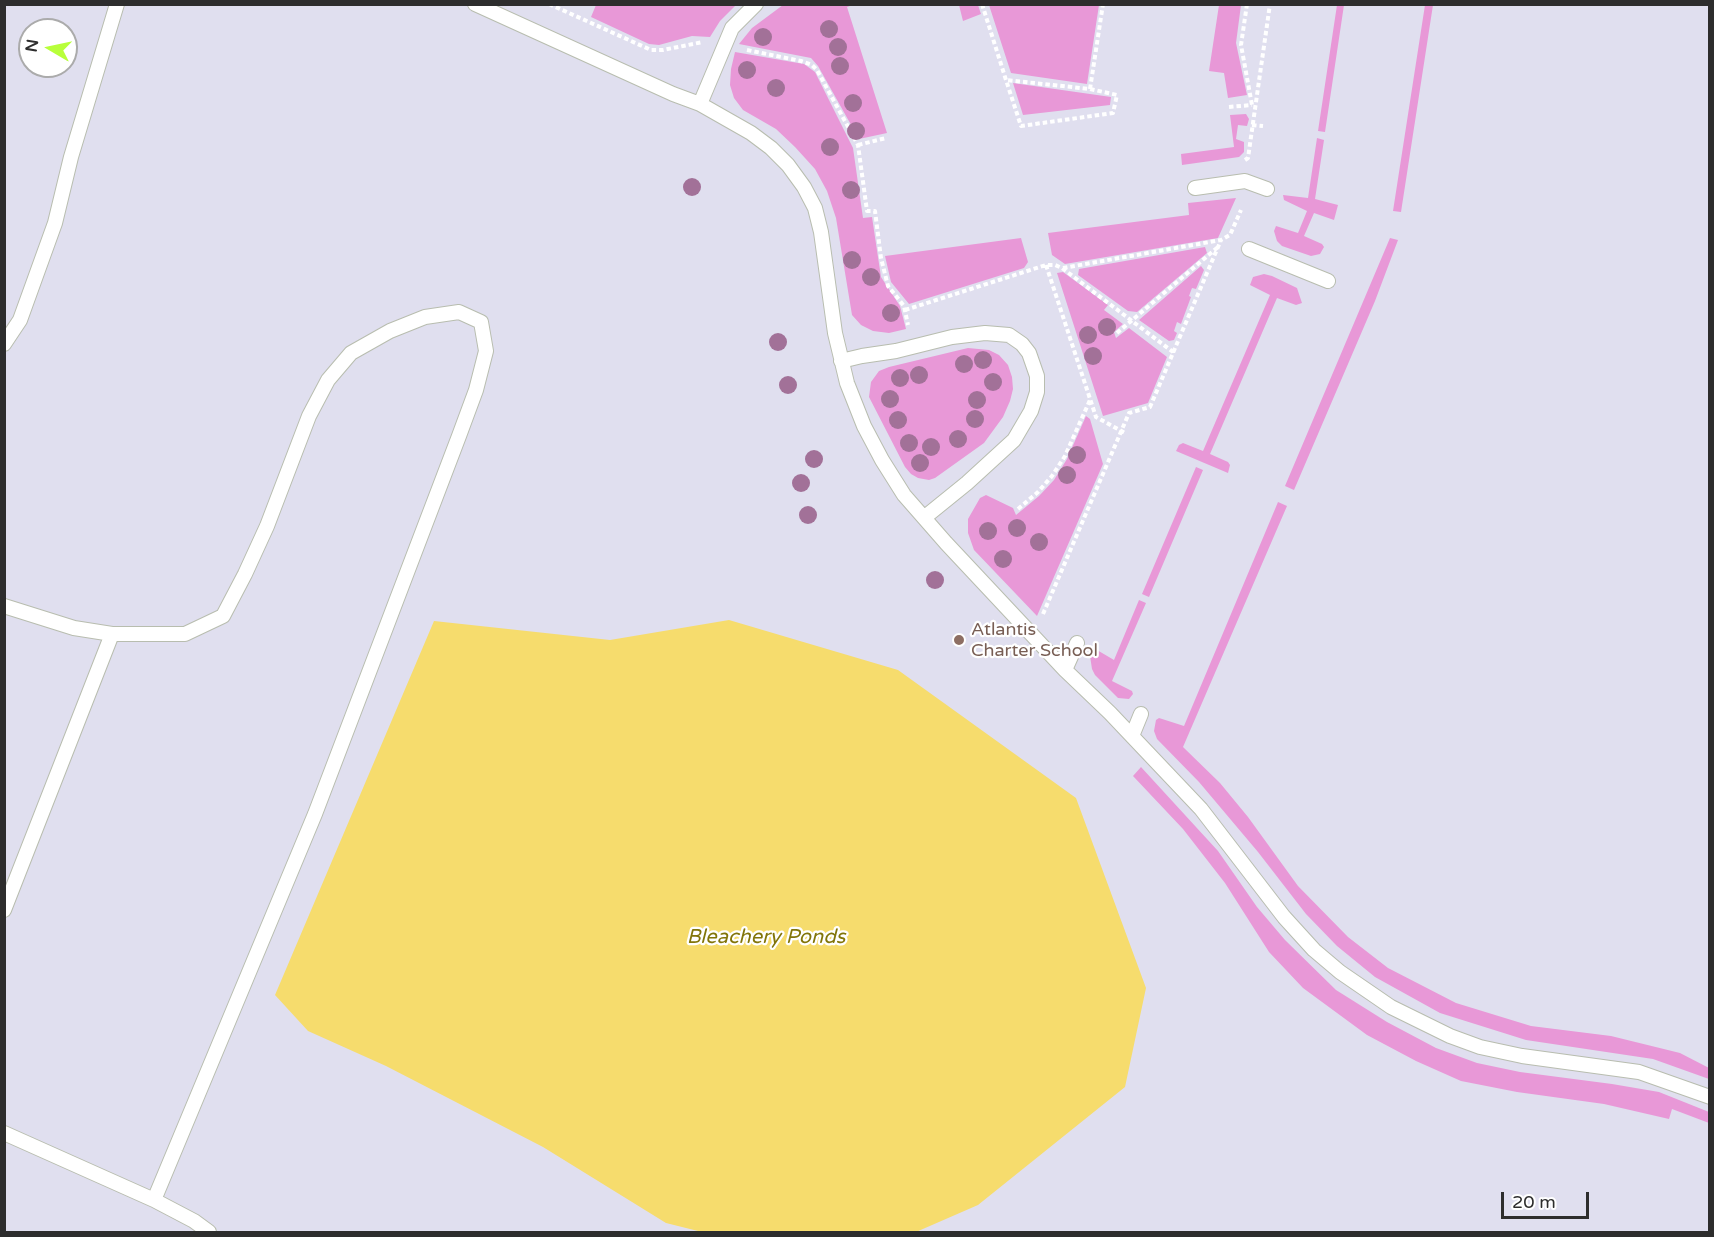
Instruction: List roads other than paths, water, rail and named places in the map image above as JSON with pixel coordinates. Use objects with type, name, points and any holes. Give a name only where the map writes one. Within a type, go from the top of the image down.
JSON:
[{"type":"lane","points":[[4,344],[20,320],[55,223],[71,157],[117,4]]},
{"type":"lane","points":[[475,4],[673,94],[700,104],[751,133],[788,165],[804,187],[814,208],[821,232],[827,285],[841,361],[864,426],[904,495],[1065,670],[1202,809],[1284,917],[1314,950],[1340,972],[1391,1007],[1450,1036],[1480,1047],[1522,1056],[1639,1072],[1710,1097]]},
{"type":"lane","points":[[700,104],[732,28],[756,4]]},
{"type":"lane","points":[[1195,188],[1245,181],[1267,189]]},
{"type":"lane","points":[[1249,249],[1328,281]]},
{"type":"lane","points":[[4,606],[74,628],[112,634],[185,634],[223,616],[267,526],[309,416],[328,380],[351,353],[390,332],[425,317],[459,312],[482,322],[486,351],[469,408],[315,814],[154,1200]]},
{"type":"lane","points":[[841,361],[896,351],[952,337],[985,333],[1009,335],[1022,344],[1029,353],[1037,376],[1037,392],[1031,411],[1014,440],[925,517]]},
{"type":"lane","points":[[4,909],[112,634]]},
{"type":"lane","points":[[1065,670],[1077,643]]},
{"type":"lane","points":[[1132,736],[1141,714]]},
{"type":"lane","points":[[4,1133],[154,1200],[194,1221],[209,1233]]},
{"type":"water","name":"Bleachery Ponds","points":[[729,620],[898,670],[1076,798],[1146,988],[1125,1087],[978,1205],[916,1232],[702,1232],[666,1223],[543,1147],[386,1066],[308,1031],[275,995],[434,621],[610,640]]},
{"type":"place","name":"Atlantis Charter School","points":[[959,640]]}]
